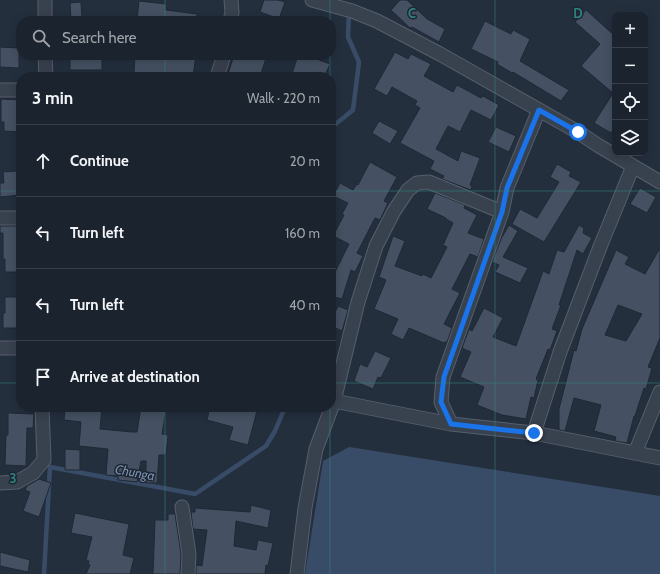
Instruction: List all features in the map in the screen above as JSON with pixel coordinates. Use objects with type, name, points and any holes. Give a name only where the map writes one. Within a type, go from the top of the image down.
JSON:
[{"type":"street","points":[[45,0],[45,16]]},
{"type":"street","points":[[230,0],[231,16]]},
{"type":"street","points":[[312,0],[352,11],[377,21],[440,54],[578,132],[660,182]]},
{"type":"street","points":[[45,60],[46,72]]},
{"type":"street","points":[[219,72],[222,60]]},
{"type":"street","points":[[0,90],[16,90]]},
{"type":"street","points":[[451,424],[441,402],[444,377],[502,212],[507,188],[539,110]]},
{"type":"street","points":[[534,433],[560,352],[633,166]]},
{"type":"street","points":[[336,393],[358,302],[376,246],[394,211],[408,190],[417,183],[429,182],[502,212]]},
{"type":"street","points":[[0,218],[16,218]]},
{"type":"street","points":[[0,348],[16,348]]},
{"type":"street","points":[[635,453],[660,392]]},
{"type":"street","points":[[336,401],[451,424],[534,433],[660,458]]},
{"type":"street","points":[[0,483],[17,482],[33,473],[44,460],[42,412]]},
{"type":"street","points":[[297,574],[305,508],[316,449],[330,412]]},
{"type":"street","points":[[182,507],[189,554],[188,574]]},
{"type":"water","points":[[349,447],[660,496],[660,574],[305,574],[323,461]]},
{"type":"building","points":[[264,0],[278,0],[285,2],[280,16],[271,16],[260,12]]},
{"type":"building","points":[[400,0],[407,0],[427,19],[445,29],[439,42],[412,27],[410,28],[391,10]]},
{"type":"building","points":[[139,1],[166,4],[166,10],[197,14],[197,16],[137,16]]},
{"type":"building","points":[[81,2],[82,16],[71,16],[70,3]]},
{"type":"building","points":[[586,10],[612,33],[612,92],[581,66],[600,44],[575,22]]},
{"type":"building","points":[[485,21],[511,34],[513,30],[530,39],[520,61],[569,90],[561,101],[497,64],[498,62],[471,49]]},
{"type":"building","points":[[0,47],[16,48],[16,60],[19,60],[19,68],[0,67]]},
{"type":"building","points":[[395,52],[408,59],[411,54],[431,64],[424,76],[453,92],[457,85],[481,98],[483,96],[499,105],[491,120],[471,110],[460,132],[448,126],[436,149],[458,161],[461,151],[480,158],[470,185],[472,186],[471,190],[442,179],[444,176],[430,169],[434,161],[400,143],[420,108],[415,105],[417,101],[392,87],[387,96],[374,89]]},
{"type":"building","points":[[70,60],[102,60],[102,70],[70,70]]},
{"type":"building","points":[[135,60],[195,60],[194,72],[134,72]]},
{"type":"building","points":[[232,60],[265,60],[262,72],[229,72]]},
{"type":"building","points":[[296,60],[319,60],[330,64],[326,72],[293,72]]},
{"type":"building","points":[[612,95],[611,133],[594,123]]},
{"type":"building","points":[[1,99],[16,100],[16,132],[4,131],[4,122],[1,122]]},
{"type":"building","points":[[379,121],[398,131],[390,144],[372,133]]},
{"type":"building","points":[[496,127],[516,136],[509,152],[488,142]]},
{"type":"building","points":[[370,162],[397,177],[384,201],[388,203],[380,220],[375,218],[357,253],[363,256],[355,272],[351,270],[342,299],[336,297],[336,270],[349,244],[336,238],[336,230],[348,203],[336,197],[336,190],[340,183],[353,190],[357,184],[358,185]]},
{"type":"building","points":[[557,164],[571,172],[569,176],[581,182],[544,242],[512,224],[520,209],[537,218],[559,182],[550,177]]},
{"type":"building","points":[[16,171],[16,195],[0,197],[0,183],[4,183],[3,172]]},
{"type":"building","points":[[640,188],[656,197],[647,213],[630,204]]},
{"type":"building","points":[[435,193],[465,205],[464,208],[477,215],[468,233],[484,239],[478,257],[470,254],[452,289],[460,293],[444,324],[452,328],[447,342],[444,343],[409,328],[403,340],[391,334],[398,319],[374,309],[386,280],[379,277],[393,236],[405,241],[395,266],[422,276],[423,274],[431,278],[447,247],[443,245],[453,223],[427,209]]},
{"type":"building","points":[[509,225],[518,231],[503,257],[528,268],[520,283],[495,272],[499,265],[492,262],[501,239]]},
{"type":"building","points":[[579,225],[584,228],[583,233],[592,238],[583,254],[577,250],[559,305],[561,305],[552,329],[557,331],[550,350],[548,349],[536,379],[538,380],[534,398],[531,397],[526,419],[502,415],[477,405],[484,387],[460,377],[471,352],[462,348],[469,329],[472,331],[484,308],[503,318],[493,337],[516,346],[543,271],[549,274],[557,250],[564,252]]},
{"type":"building","points":[[0,226],[16,226],[16,272],[5,272],[5,259],[3,259],[3,233],[0,233]]},
{"type":"building","points":[[660,248],[660,338],[648,367],[652,368],[646,389],[644,388],[634,416],[627,443],[615,441],[616,437],[594,431],[601,405],[574,398],[565,431],[559,430],[559,409],[574,350],[576,351],[582,329],[616,250],[629,257],[625,264],[645,274]],"holes":[[[618,305],[642,314],[626,341],[605,335]]]},
{"type":"building","points":[[5,297],[16,297],[16,328],[3,328],[3,313],[5,313]]},
{"type":"building","points":[[338,306],[348,310],[342,331],[336,328],[336,310]]},
{"type":"building","points":[[375,351],[391,358],[381,378],[378,377],[373,389],[354,381],[360,364],[367,367]]},
{"type":"building","points":[[65,412],[102,412],[100,429],[137,432],[140,412],[166,412],[162,434],[168,435],[166,455],[159,455],[157,483],[146,483],[146,461],[141,461],[137,482],[118,480],[118,476],[106,475],[108,449],[79,446],[81,422],[64,420]]},
{"type":"building","points":[[209,412],[257,412],[248,445],[229,440],[233,427],[207,420]]},
{"type":"building","points":[[8,413],[34,414],[33,428],[27,428],[26,466],[5,465],[6,435],[8,435]]},
{"type":"building","points":[[65,449],[80,450],[80,470],[65,470]]},
{"type":"building","points":[[39,479],[51,483],[39,517],[23,511],[30,492],[25,490],[27,486]]},
{"type":"building","points":[[251,505],[271,510],[268,528],[236,521],[234,546],[256,550],[258,540],[273,543],[268,566],[266,565],[265,574],[196,574],[196,565],[202,566],[207,530],[193,529],[191,512],[195,512],[195,508],[250,512]]},
{"type":"building","points":[[75,513],[129,524],[123,555],[134,558],[130,574],[86,574],[90,565],[88,564],[89,561],[86,560],[92,537],[71,533]]},
{"type":"building","points":[[168,514],[175,514],[181,554],[180,574],[153,574],[155,520],[168,520]]},
{"type":"building","points":[[0,552],[30,560],[28,572],[0,566]]},
{"type":"waterway","name":"Chunga","points":[[336,124],[353,110],[359,62],[348,37],[349,13]]},
{"type":"waterway","name":"Chunga","points":[[44,574],[50,467],[195,494],[266,446],[275,431],[283,412]]},
{"type":"route","points":[[534,433],[451,424],[441,402],[444,377],[502,212],[507,188],[539,110],[578,132]]}]
